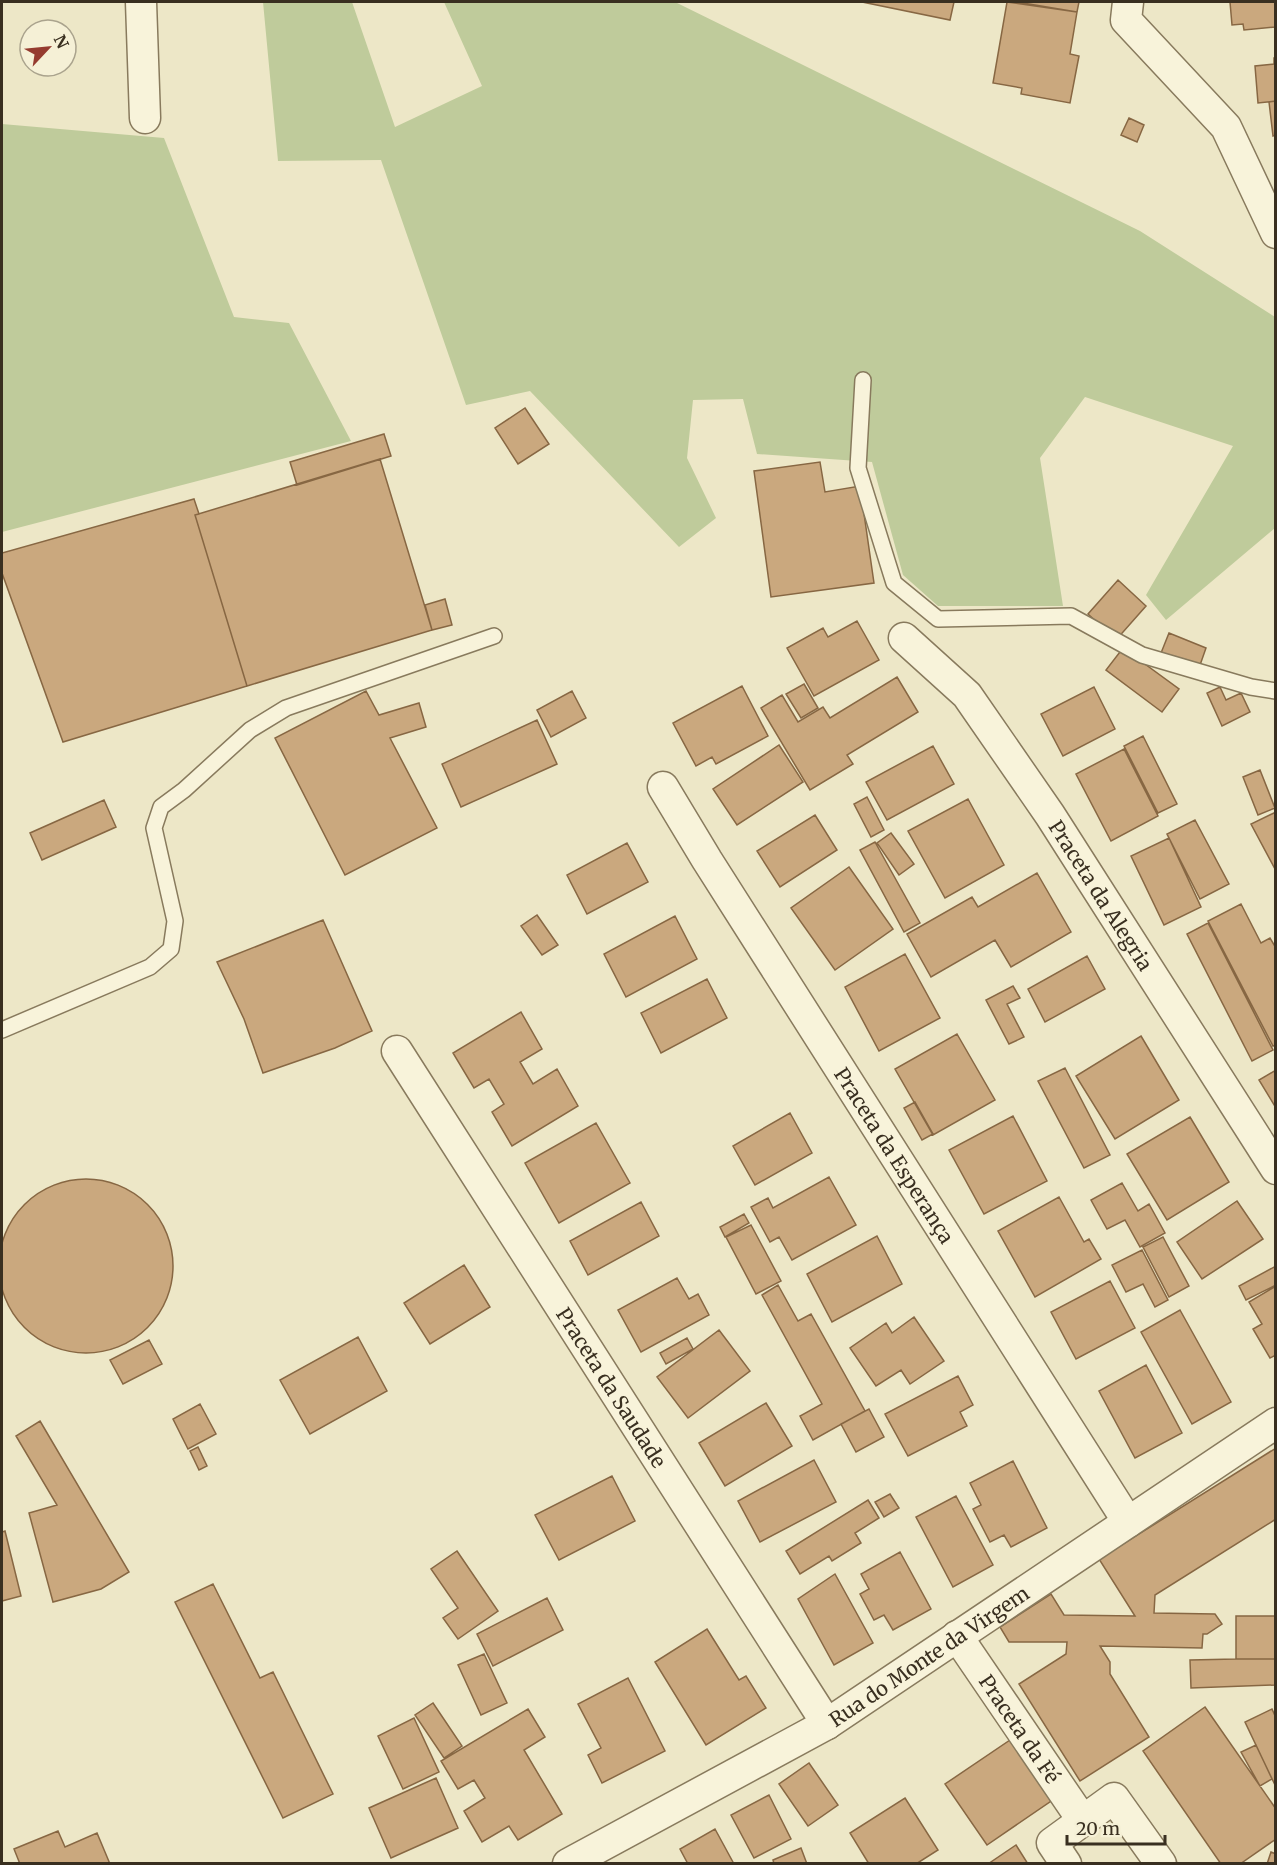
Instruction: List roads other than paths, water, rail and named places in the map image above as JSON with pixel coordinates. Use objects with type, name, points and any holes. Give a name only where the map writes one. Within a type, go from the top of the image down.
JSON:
[{"type":"street","points":[[141,2],[145,118]]},
{"type":"street","points":[[1128,2],[1125,20],[1226,127],[1275,233]]},
{"type":"street","name":"Praceta da Alegria","points":[[904,638],[967,695],[1050,815],[1275,1169]]},
{"type":"street","name":"Praceta da Esperança","points":[[663,788],[1128,1522]]},
{"type":"street","name":"Praceta da Saudade","points":[[396,1051],[827,1724]]},
{"type":"street","name":"Rua do Monte da Virgem","points":[[568,1863],[827,1724],[1275,1423]]},
{"type":"street","name":"Praceta da Fé","points":[[957,1636],[1083,1821]]},
{"type":"street","points":[[1066,1863],[1052,1843],[1114,1798],[1161,1863]]},
{"type":"lane","points":[[863,381],[858,468],[894,583],[938,619],[1071,616],[1142,655],[1251,687],[1275,691]]},
{"type":"lane","points":[[2,1030],[150,967],[171,949],[175,921],[154,828],[161,807],[184,790],[250,730],[286,708],[494,636]]}]
